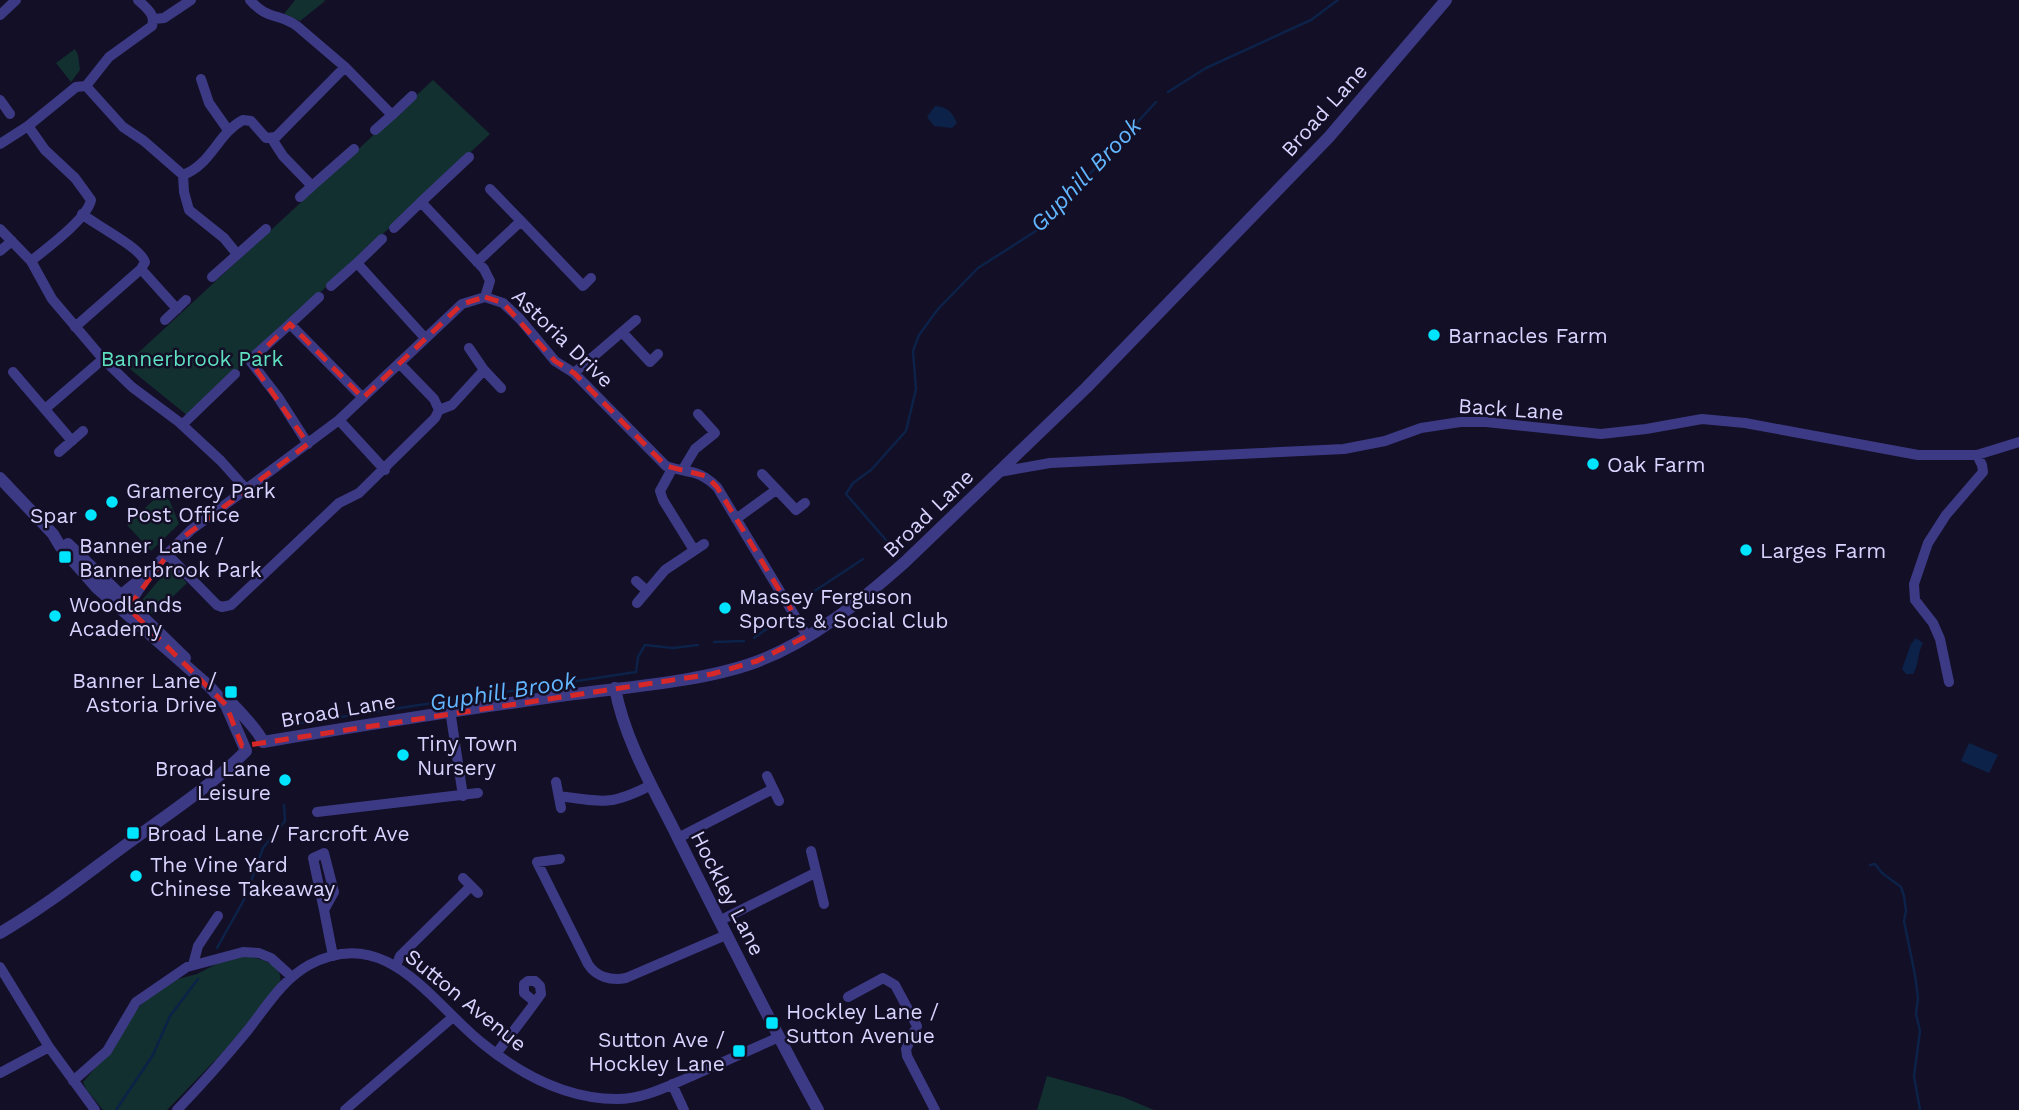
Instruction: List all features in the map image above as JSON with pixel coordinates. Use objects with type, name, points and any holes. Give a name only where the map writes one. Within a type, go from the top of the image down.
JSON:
[{"type":"street","points":[[0,16],[16,0]]},
{"type":"street","points":[[138,0],[154,19]]},
{"type":"street","points":[[154,19],[164,18],[191,0]]},
{"type":"street","points":[[250,0],[259,12],[291,21],[345,67],[391,115]]},
{"type":"street","name":"Broad Lane","points":[[262,742],[450,710],[730,671],[775,653],[807,636],[877,587],[1086,388],[1329,137],[1446,0]]},
{"type":"street","points":[[0,144],[76,87],[86,86],[109,57],[152,26],[154,19]]},
{"type":"street","points":[[272,139],[345,67]]},
{"type":"street","points":[[201,79],[209,103],[228,130]]},
{"type":"street","points":[[86,86],[123,127],[144,141],[183,175],[189,210],[224,238],[237,254]]},
{"type":"street","points":[[10,114],[1,101],[12,95]]},
{"type":"street","points":[[375,130],[412,96]]},
{"type":"street","points":[[183,175],[202,164],[228,130],[247,120],[262,136],[272,139],[283,156],[312,186]]},
{"type":"street","points":[[27,126],[89,195],[90,205],[31,261]]},
{"type":"street","points":[[300,197],[354,149]]},
{"type":"street","points":[[394,228],[469,156]]},
{"type":"street","points":[[490,189],[521,222],[587,282],[574,294]]},
{"type":"street","points":[[421,202],[477,262],[490,281],[485,297]]},
{"type":"street","points":[[75,327],[141,269],[145,262],[143,256],[131,246],[82,214]]},
{"type":"street","points":[[477,262],[521,222]]},
{"type":"street","points":[[0,229],[31,261],[52,299],[103,359],[132,387],[182,425],[221,461],[246,489]]},
{"type":"street","points":[[212,277],[266,229]]},
{"type":"street","points":[[331,286],[382,239]]},
{"type":"street","points":[[0,251],[12,241]]},
{"type":"street","points":[[357,263],[425,338]]},
{"type":"street","points":[[141,269],[177,309]]},
{"type":"street","points":[[308,444],[278,397],[251,362],[252,358],[319,297]]},
{"type":"street","name":"Astoria Drive","points":[[120,595],[152,569],[191,530],[339,420],[462,304],[485,297],[503,303],[555,361],[574,373],[659,460],[678,469],[706,476],[717,487],[807,636]]},
{"type":"street","points":[[164,320],[186,300]]},
{"type":"street","points":[[574,373],[636,320]]},
{"type":"street","points":[[290,324],[363,398]]},
{"type":"street","points":[[622,332],[646,366],[659,354]]},
{"type":"street","points":[[469,348],[501,388]]},
{"type":"street","points":[[45,409],[103,359]]},
{"type":"street","points":[[399,363],[434,399],[439,410]]},
{"type":"street","points":[[167,554],[218,606],[227,607],[339,503],[359,493],[385,470],[430,425],[439,410],[452,405],[484,370]]},
{"type":"street","points":[[13,372],[72,441]]},
{"type":"street","points":[[182,425],[235,374]]},
{"type":"street","points":[[694,550],[660,491],[695,449],[719,437],[698,414]]},
{"type":"street","name":"Back Lane","points":[[999,472],[1050,463],[1344,449],[1385,441],[1421,428],[1467,421],[1601,434],[1713,419],[1909,454],[1943,457],[1977,455],[2019,442]]},
{"type":"street","points":[[339,420],[385,470]]},
{"type":"street","points":[[59,452],[83,431]]},
{"type":"street","points":[[1949,682],[1940,639],[1933,623],[1915,600],[1914,584],[1927,542],[1983,472],[1977,455]]},
{"type":"street","points":[[762,474],[796,510],[805,503]]},
{"type":"street","points":[[0,478],[53,534],[60,546],[97,588],[128,608],[233,705],[260,736],[262,742],[257,752],[243,747],[226,705],[209,686],[148,634],[128,608],[120,595],[64,539],[53,534]]},
{"type":"street","points":[[736,519],[776,490]]},
{"type":"street","points":[[637,603],[666,569],[704,544]]},
{"type":"street","name":"Astoria Drive","points":[[128,608],[152,569]]},
{"type":"street","points":[[636,581],[646,591]]},
{"type":"street","name":"Hockley Lane","points":[[614,688],[631,742],[726,935],[818,1110]]},
{"type":"street","points":[[450,710],[463,796]]},
{"type":"street","points":[[0,933],[46,904],[228,770],[243,747],[246,733],[254,732]]},
{"type":"street","points":[[767,776],[779,802]]},
{"type":"street","points":[[556,782],[561,808]]},
{"type":"street","points":[[559,796],[598,802],[617,801],[652,785]]},
{"type":"street","points":[[678,838],[773,789]]},
{"type":"street","points":[[329,824],[322,811],[478,793]]},
{"type":"street","points":[[811,851],[824,904]]},
{"type":"street","points":[[324,910],[334,892],[324,853],[313,858],[333,956]]},
{"type":"street","points":[[560,859],[537,862],[595,973],[611,979],[626,978],[726,935]]},
{"type":"street","points":[[719,921],[815,873]]},
{"type":"street","points":[[396,966],[400,956],[470,885]]},
{"type":"street","points":[[197,964],[198,946],[218,916]]},
{"type":"street","points":[[74,1082],[107,1051],[136,1002],[163,982],[197,964],[243,952],[259,953],[271,958],[292,977]]},
{"type":"street","name":"Sutton Avenue","points":[[177,1110],[219,1065],[292,977],[311,964],[333,956],[360,954],[386,960],[419,983],[496,1054],[541,1080],[582,1097],[618,1099],[649,1094],[779,1037]]},
{"type":"street","points":[[0,967],[49,1047],[95,1110]]},
{"type":"street","points":[[848,997],[883,978],[895,985],[917,1026],[906,1049],[907,1056],[935,1110]]},
{"type":"street","points":[[496,1054],[536,1002]]},
{"type":"street","points":[[345,1110],[453,1017]]},
{"type":"street","points":[[0,1073],[49,1047]]},
{"type":"street","points":[[672,1084],[684,1110]]},
{"type":"highlighted area","points":[[485,297],[503,303],[555,361],[574,373],[666,466],[706,476],[717,487],[807,636],[757,661],[712,674],[242,746],[226,705],[128,608],[177,542],[308,444],[251,362],[290,324],[363,398],[462,304]]},
{"type":"green space","points":[[295,0],[325,1],[300,21],[284,14]]},
{"type":"green space","points":[[75,49],[80,70],[71,82],[56,63]]},
{"type":"green space","name":"Bannerbrook Park","points":[[433,80],[490,134],[188,416],[125,365]]},
{"type":"green space","points":[[160,494],[169,499],[179,524],[151,551],[127,525]]},
{"type":"green space","points":[[171,566],[187,583],[158,611],[151,614],[145,610],[142,600]]},
{"type":"green space","points":[[241,956],[262,960],[274,966],[280,977],[280,984],[226,1049],[167,1110],[103,1110],[83,1082],[115,1045],[133,1014],[147,998],[174,980],[197,974],[222,961]]},
{"type":"green space","points":[[1047,1076],[1123,1097],[1154,1110],[1037,1110]]},
{"type":"water","points":[[935,106],[949,111],[953,116],[957,123],[952,128],[934,126],[927,117]]},
{"type":"water","points":[[1916,638],[1923,643],[1915,671],[1913,674],[1906,674],[1902,669]]},
{"type":"water","points":[[1969,743],[1998,755],[1989,773],[1961,761]]},
{"type":"waterway","points":[[1168,92],[1206,68],[1311,20],[1338,0]]},
{"type":"waterway","name":"Guphill Brook","points":[[886,540],[846,494],[853,483],[871,470],[906,431],[916,389],[913,351],[919,335],[938,309],[978,268],[1039,229],[1156,102]]},
{"type":"waterway","name":"Guphill Brook","points":[[798,602],[863,559]]},
{"type":"waterway","points":[[754,638],[780,619]]},
{"type":"waterway","points":[[714,642],[744,641]]},
{"type":"waterway","name":"Guphill Brook","points":[[288,725],[636,672],[638,657],[645,645],[673,648],[698,645]]},
{"type":"waterway","name":"Guphill Brook","points":[[217,948],[245,898],[263,848],[285,821],[284,805]]},
{"type":"waterway","points":[[1870,865],[1875,864],[1882,873],[1901,887],[1904,896],[1904,921],[1918,998],[1916,1014],[1920,1031],[1914,1076],[1920,1110]]},
{"type":"waterway","name":"Guphill Brook","points":[[116,1110],[153,1055],[170,1016],[198,979]]},
{"type":"place","name":"Barnacles Farm","points":[[1434,335]]},
{"type":"place","name":"Oak Farm","points":[[1593,464]]},
{"type":"place","name":"Gramercy Park Post Office","points":[[112,502]]},
{"type":"place","name":"Spar","points":[[91,515]]},
{"type":"place","name":"Larges Farm","points":[[1746,550]]},
{"type":"place","name":"Banner Lane / Bannerbrook Park","points":[[65,557]]},
{"type":"place","name":"Massey Ferguson Sports & Social Club","points":[[725,608]]},
{"type":"place","name":"Woodlands Academy","points":[[55,616]]},
{"type":"place","name":"Banner Lane / Astoria Drive","points":[[231,692]]},
{"type":"place","name":"Tiny Town Nursery","points":[[403,755]]},
{"type":"place","name":"Broad Lane Leisure","points":[[285,780]]},
{"type":"place","name":"Broad Lane / Farcroft Ave","points":[[133,833]]},
{"type":"place","name":"The Vine Yard Chinese Takeaway","points":[[136,876]]},
{"type":"place","name":"Hockley Lane / Sutton Avenue","points":[[772,1023]]},
{"type":"place","name":"Sutton Ave / Hockley Lane","points":[[739,1051]]}]
